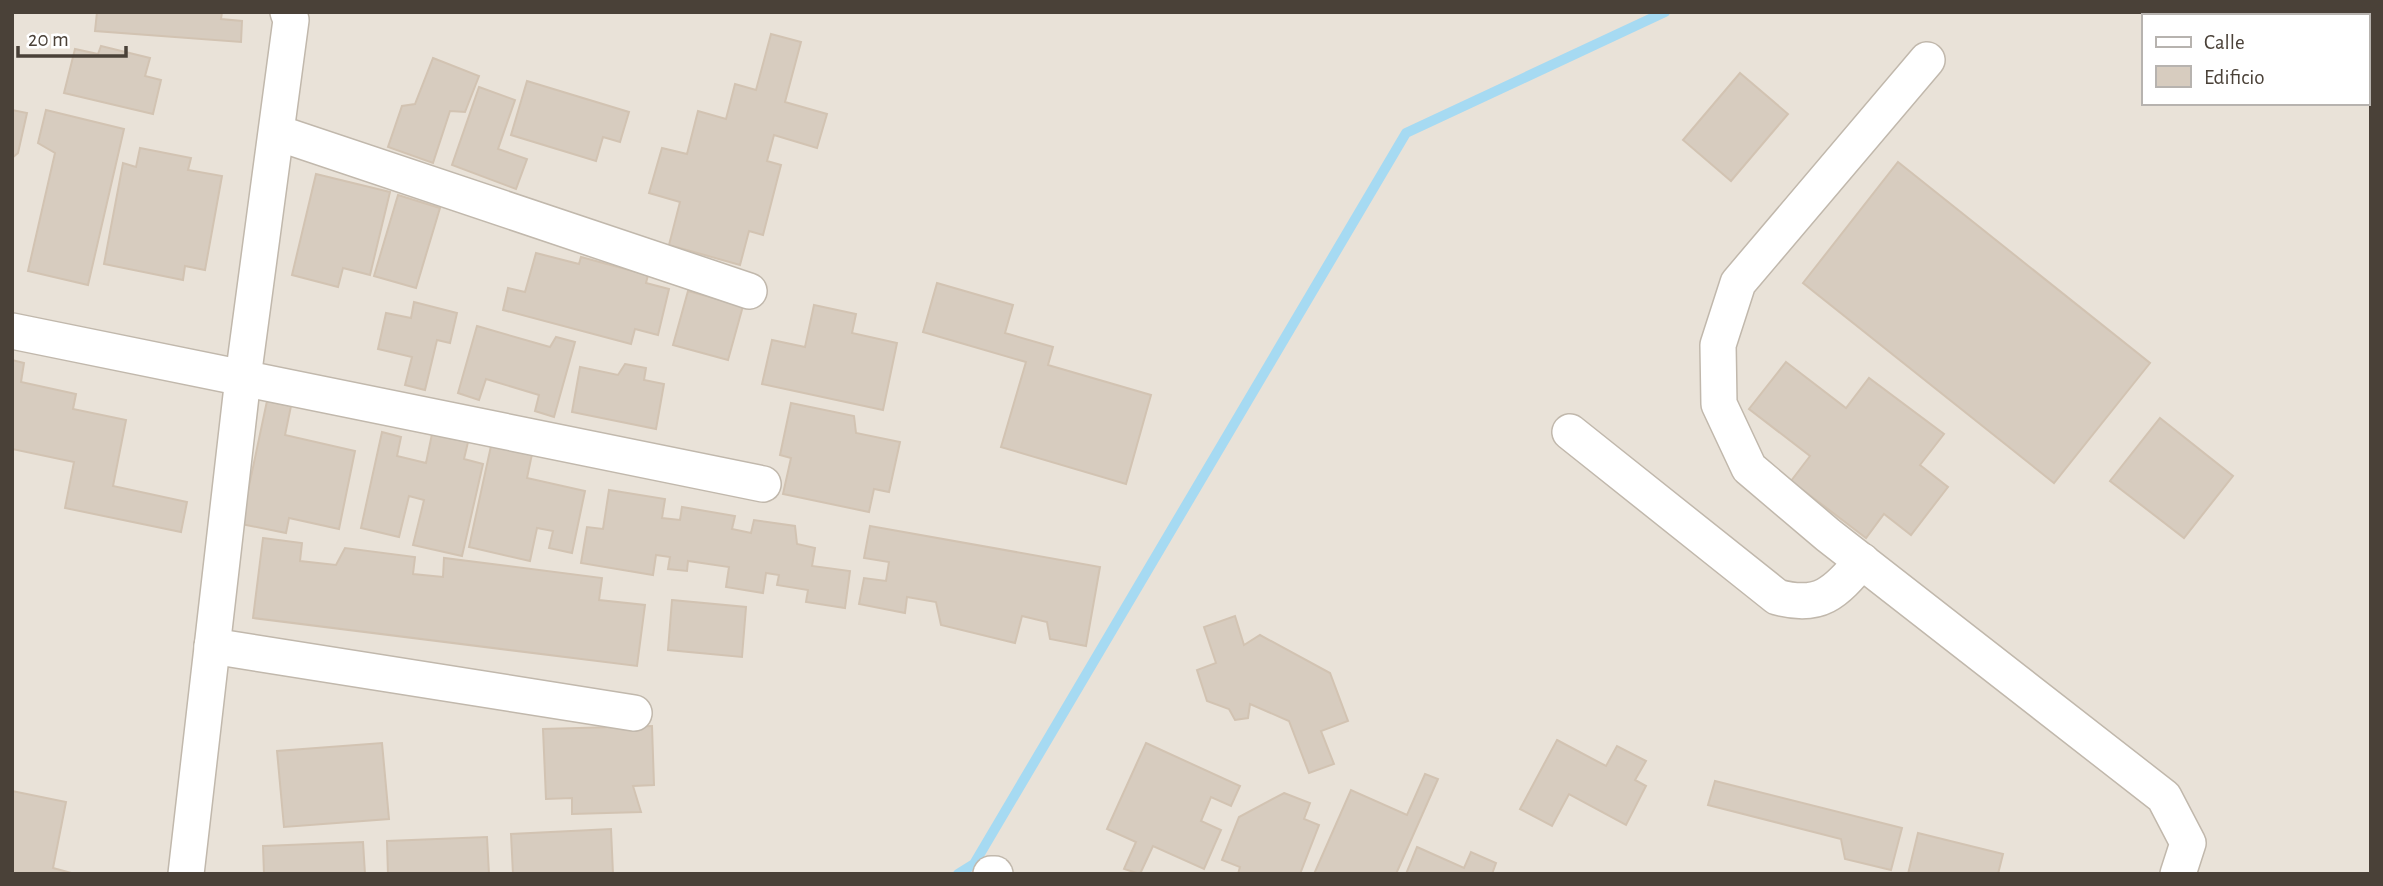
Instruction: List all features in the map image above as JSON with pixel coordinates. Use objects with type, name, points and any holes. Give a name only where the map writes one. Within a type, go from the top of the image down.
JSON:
[{"type":"street","points":[[186,874],[243,378],[278,133],[291,20],[289,12]]},
{"type":"street","points":[[1927,60],[1738,283],[1718,345],[1719,404],[1749,468],[1862,561],[2164,797],[2188,843],[2178,874]]},
{"type":"street","points":[[278,133],[749,291]]},
{"type":"street","points":[[12,331],[763,484]]},
{"type":"street","points":[[1570,432],[1777,597],[1801,604],[1825,596],[1844,582],[1862,561]]},
{"type":"street","points":[[212,646],[634,713]]},
{"type":"shaded area","points":[[12,12],[2371,12],[2371,874],[12,874]]},
{"type":"building","points":[[97,12],[222,12],[221,19],[242,21],[241,42],[95,31]]},
{"type":"building","points":[[771,34],[801,42],[785,102],[827,114],[817,148],[774,135],[767,161],[781,165],[763,235],[749,231],[740,265],[669,245],[680,202],[649,193],[662,148],[687,154],[698,111],[726,119],[735,84],[756,90]]},
{"type":"building","points":[[101,46],[150,58],[145,76],[161,80],[153,114],[64,93],[75,49],[98,54]]},
{"type":"building","points":[[433,58],[479,76],[465,112],[450,111],[433,163],[388,147],[402,106],[415,104]]},
{"type":"building","points":[[1740,73],[1788,114],[1731,181],[1683,140]]},
{"type":"building","points":[[527,81],[629,112],[620,142],[603,137],[596,161],[511,135]]},
{"type":"building","points":[[479,87],[515,100],[498,149],[527,159],[516,189],[452,165]]},
{"type":"building","points":[[12,110],[27,113],[18,153],[12,158]]},
{"type":"building","points":[[46,110],[124,129],[88,285],[28,271],[55,153],[38,143]]},
{"type":"building","points":[[140,148],[191,158],[188,170],[222,176],[205,270],[185,266],[183,280],[104,264],[123,163],[136,167]]},
{"type":"building","points":[[1898,162],[2150,363],[2054,483],[1803,283]]},
{"type":"building","points":[[316,174],[390,192],[370,275],[343,268],[338,287],[292,275]]},
{"type":"building","points":[[398,195],[440,208],[416,288],[374,276]]},
{"type":"building","points":[[536,253],[579,264],[581,257],[648,275],[646,283],[669,289],[658,335],[635,329],[631,344],[503,310],[508,288],[525,292]]},
{"type":"building","points":[[937,283],[1013,305],[1005,333],[1053,347],[1048,365],[1151,395],[1126,484],[1001,447],[1026,362],[923,332]]},
{"type":"building","points":[[688,291],[743,306],[728,360],[673,345]]},
{"type":"building","points":[[414,302],[457,313],[450,343],[437,340],[425,390],[405,385],[412,357],[378,349],[386,313],[411,318]]},
{"type":"building","points":[[814,305],[856,314],[852,333],[897,343],[883,410],[762,384],[772,340],[805,347]]},
{"type":"building","points":[[477,326],[550,347],[556,337],[575,342],[554,417],[535,411],[539,395],[486,379],[479,400],[458,393]]},
{"type":"building","points":[[12,360],[24,363],[21,382],[76,394],[73,409],[126,420],[113,486],[187,502],[181,532],[65,508],[74,462],[12,449]]},
{"type":"building","points":[[1786,362],[1846,408],[1869,378],[1944,434],[1920,465],[1948,487],[1911,535],[1884,514],[1866,538],[1791,481],[1810,456],[1749,409]]},
{"type":"building","points":[[625,364],[646,368],[644,380],[664,384],[656,429],[572,412],[580,367],[618,375]]},
{"type":"building","points":[[267,401],[291,406],[285,435],[355,451],[339,529],[289,518],[286,533],[241,524]]},
{"type":"building","points":[[791,403],[854,416],[856,433],[900,442],[889,492],[874,489],[869,512],[783,494],[791,458],[780,455]]},
{"type":"building","points":[[2160,418],[2233,476],[2184,538],[2110,481]]},
{"type":"building","points":[[382,432],[401,437],[397,456],[426,463],[432,434],[468,442],[464,459],[483,464],[462,556],[413,545],[424,500],[409,496],[399,537],[361,528]]},
{"type":"building","points":[[491,446],[532,454],[527,478],[585,491],[572,553],[549,548],[553,531],[537,528],[530,561],[469,547]]},
{"type":"building","points":[[609,490],[665,499],[662,518],[680,520],[682,507],[735,516],[732,529],[751,533],[754,520],[795,526],[797,544],[815,548],[812,566],[850,571],[845,608],[806,602],[808,590],[777,585],[779,575],[766,573],[763,593],[726,587],[729,567],[688,561],[687,571],[668,569],[670,557],[656,555],[653,575],[581,563],[587,527],[603,529]]},
{"type":"building","points":[[870,526],[1100,567],[1086,646],[1050,639],[1047,622],[1022,616],[1015,643],[941,625],[936,602],[907,597],[905,613],[859,604],[864,578],[886,581],[889,562],[864,558]]},
{"type":"building","points":[[263,538],[302,543],[300,561],[336,565],[345,548],[415,557],[413,574],[443,577],[444,558],[602,578],[599,600],[645,605],[637,666],[253,618]]},
{"type":"building","points":[[672,600],[746,607],[742,657],[668,650]]},
{"type":"building","points":[[1235,616],[1244,645],[1260,635],[1330,673],[1348,721],[1321,731],[1334,764],[1309,773],[1289,721],[1250,704],[1248,718],[1235,720],[1229,709],[1207,701],[1197,670],[1216,663],[1204,627]]},
{"type":"building","points":[[652,726],[654,785],[633,786],[641,812],[572,814],[572,798],[546,799],[543,729]]},
{"type":"building","points":[[1557,740],[1606,766],[1617,746],[1646,761],[1635,780],[1646,786],[1626,825],[1569,794],[1552,826],[1520,809]]},
{"type":"building","points":[[382,743],[389,819],[284,827],[277,751]]},
{"type":"building","points":[[1146,743],[1240,786],[1231,806],[1211,797],[1201,821],[1221,830],[1204,869],[1153,846],[1140,874],[1124,869],[1136,842],[1107,829]]},
{"type":"building","points":[[1425,774],[1438,779],[1396,874],[1314,874],[1351,790],[1407,815]]},
{"type":"building","points":[[1715,781],[1902,828],[1891,870],[1845,859],[1841,839],[1708,805]]},
{"type":"building","points":[[12,791],[66,802],[53,868],[75,874],[12,874]]},
{"type":"building","points":[[1284,793],[1310,803],[1304,819],[1319,825],[1300,874],[1238,874],[1240,867],[1222,860],[1239,817]]},
{"type":"building","points":[[611,829],[613,874],[513,874],[511,834]]},
{"type":"building","points":[[1918,833],[2003,854],[1998,874],[1908,874]]},
{"type":"building","points":[[487,837],[489,874],[388,874],[387,841]]},
{"type":"building","points":[[363,842],[365,874],[264,874],[263,846]]},
{"type":"building","points":[[1417,847],[1464,868],[1471,852],[1496,863],[1492,874],[1406,874]]},
{"type":"waterway","points":[[958,874],[974,864],[1406,133],[1665,12]]}]
